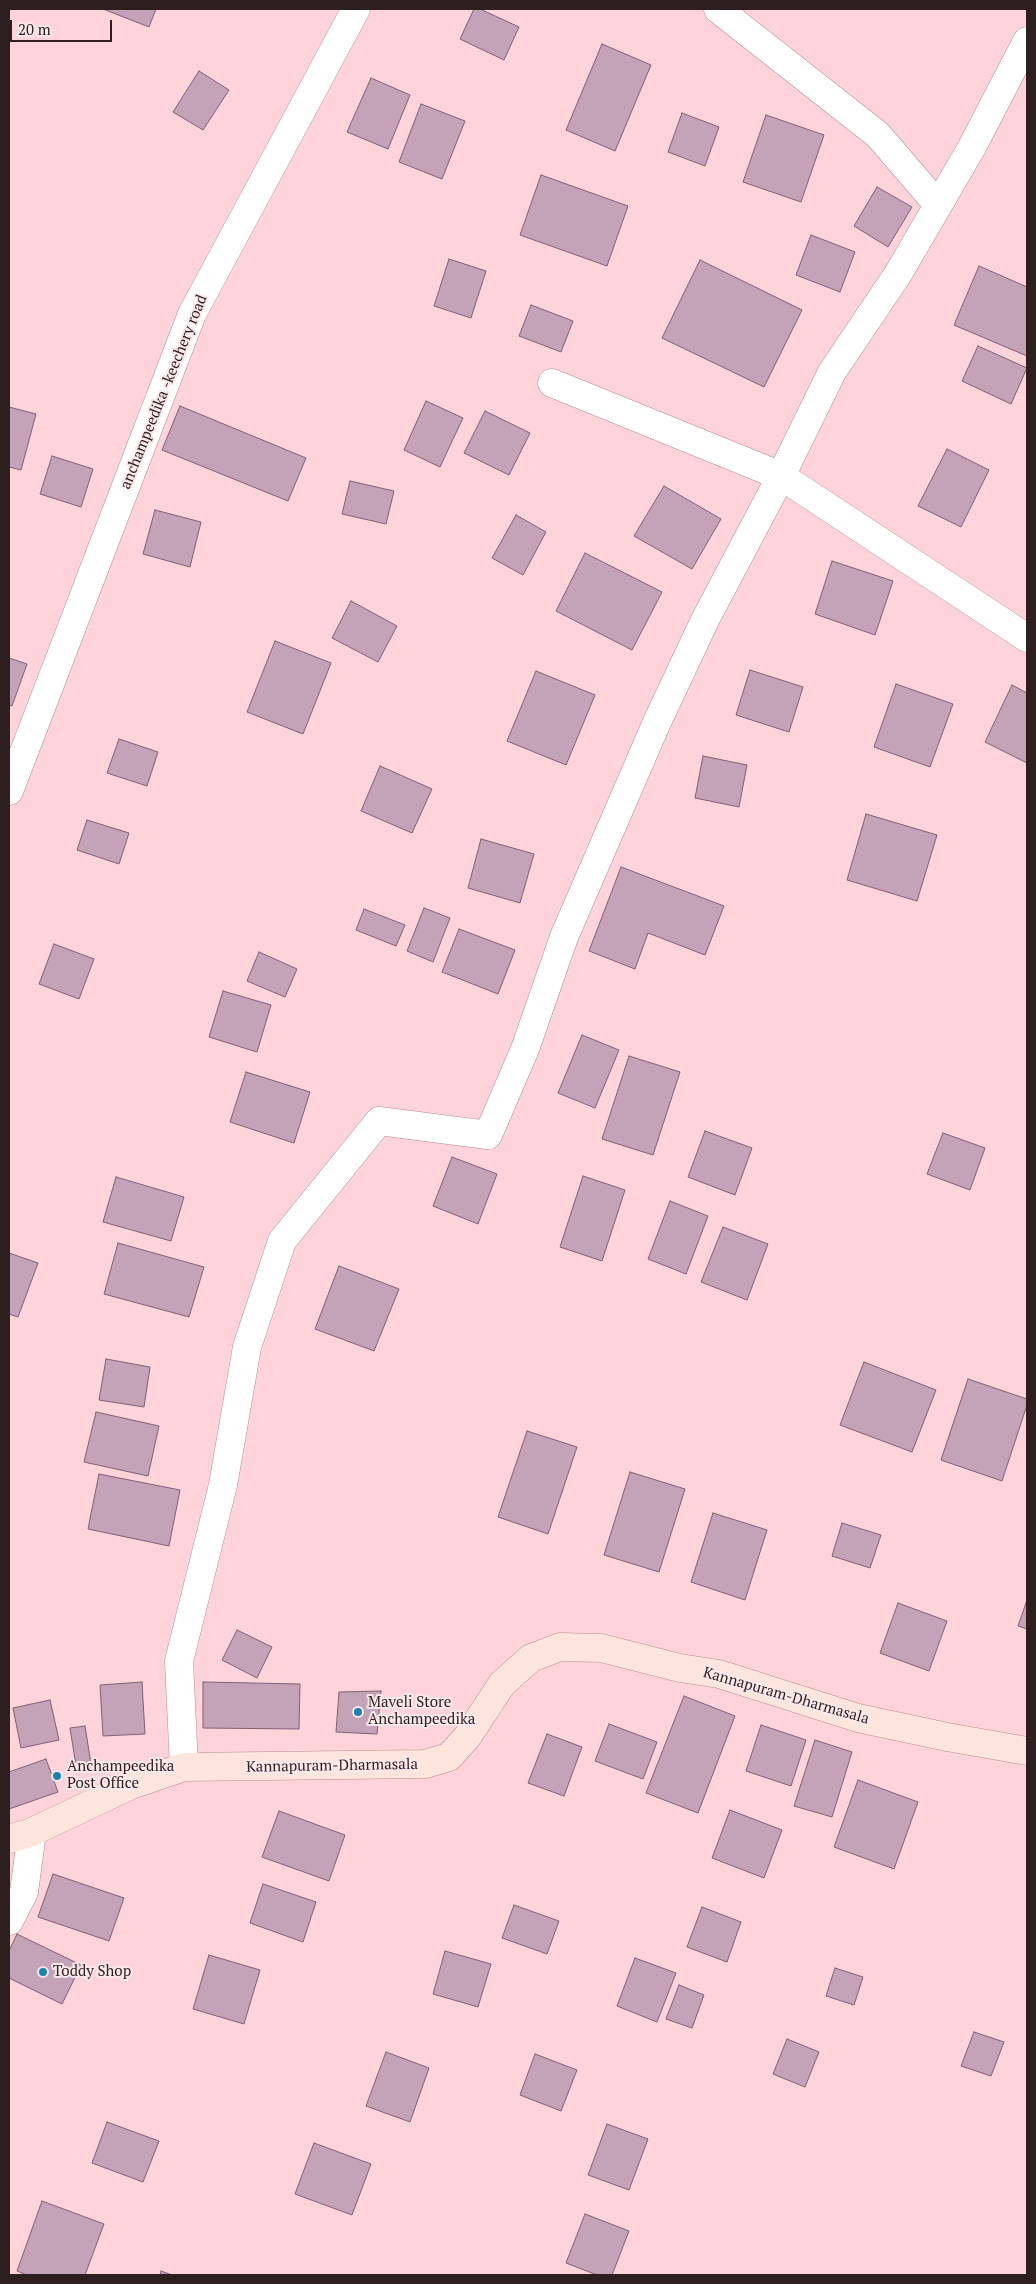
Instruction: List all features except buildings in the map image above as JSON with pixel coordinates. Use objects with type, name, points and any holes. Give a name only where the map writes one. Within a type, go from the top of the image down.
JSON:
[{"type":"main road","name":"Kannapuram-Dharmasala","points":[[20,1835],[130,1785],[184,1767],[425,1764],[449,1757],[467,1737],[502,1684],[531,1658],[560,1647],[601,1648],[680,1668],[719,1674],[858,1718],[947,1738],[1027,1751]]},
{"type":"street","name":"anchampeedika -keechery road","points":[[9,791],[192,314],[356,9]]},
{"type":"street","points":[[718,9],[878,135],[938,205]]},
{"type":"street","points":[[184,1767],[179,1660],[224,1485],[247,1348],[282,1241],[379,1121],[488,1136],[525,1049],[564,937],[705,620],[781,476],[832,372],[898,274],[976,139],[1027,41]]},
{"type":"street","points":[[552,383],[781,476],[1027,638]]},
{"type":"street","points":[[9,1921],[24,1892],[20,1835]]},
{"type":"place","name":"Maveli Store Anchampeedika","points":[[358,1712]]},
{"type":"place","name":"Anchampeedika Post Office","points":[[57,1776]]},
{"type":"place","name":"Toddy Shop","points":[[43,1972]]}]
